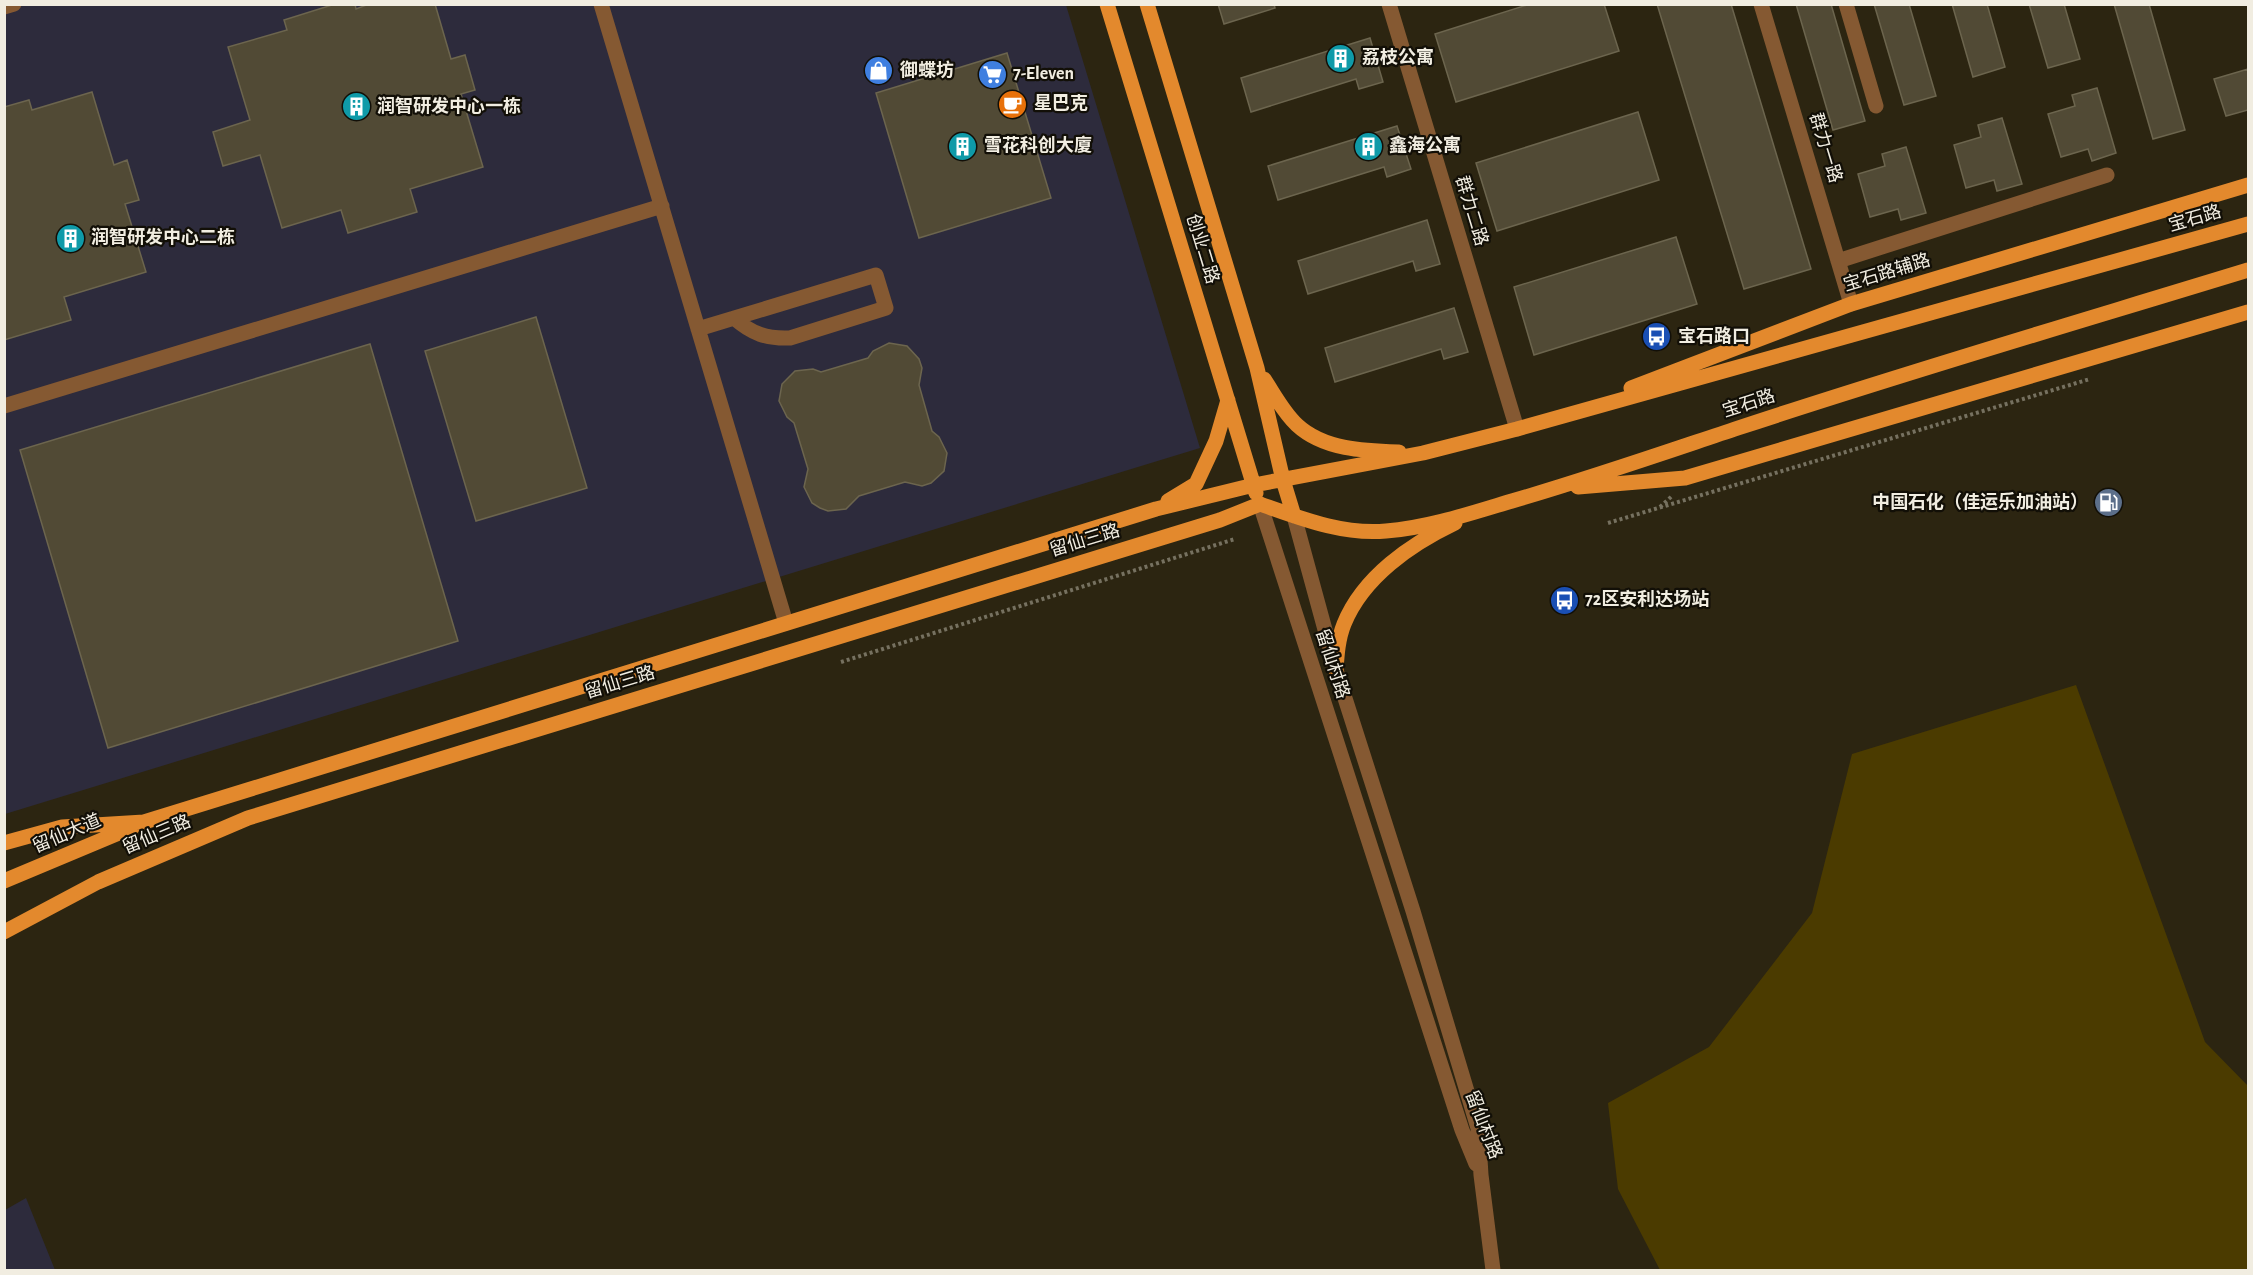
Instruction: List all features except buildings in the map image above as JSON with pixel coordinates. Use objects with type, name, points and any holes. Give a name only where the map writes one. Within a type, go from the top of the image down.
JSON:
[{"type":"main road","name":"创业二路","points":[[1107,4],[1260,504]]},
{"type":"main road","name":"创业二路","points":[[1147,4],[1257,368],[1283,480],[1294,516]]},
{"type":"main road","name":"宝石路辅路","points":[[1546,421],[1851,304],[2248,185]]},
{"type":"main road","name":"宝石路","points":[[1423,453],[1546,421],[2248,224]]},
{"type":"main road","name":"宝石路","points":[[1260,504],[1329,526],[1366,532],[1405,529],[1551,490],[1806,405],[2248,270]]},
{"type":"main road","points":[[1551,490],[1685,478],[2248,312]]},
{"type":"main road","name":"创业二路","points":[[1257,368],[1296,425],[1312,436],[1362,451],[1423,453]]},
{"type":"main road","points":[[1156,508],[1196,484],[1216,441],[1228,400]]},
{"type":"main road","name":"留仙三路","points":[[4,843],[62,827],[144,822],[1156,508],[1254,485],[1423,453]]},
{"type":"main road","name":"留仙三路","points":[[4,932],[98,882],[248,818],[1209,523],[1260,504]]},
{"type":"main road","points":[[1336,670],[1343,626],[1351,608],[1368,584],[1393,561],[1437,531],[1483,510]]},
{"type":"main road","name":"留仙大道","points":[[4,881],[144,822]]},
{"type":"street","points":[[4,8],[14,4]]},
{"type":"street","points":[[601,4],[786,623]]},
{"type":"street","name":"群力二路","points":[[1389,4],[1517,429]]},
{"type":"street","name":"群力一路","points":[[1761,4],[1851,304]]},
{"type":"street","points":[[1846,4],[1876,106]]},
{"type":"street","points":[[1838,261],[2107,175]]},
{"type":"street","points":[[4,406],[662,206]]},
{"type":"street","points":[[698,330],[734,318],[876,275],[886,308],[790,338],[774,339],[759,335],[734,318]]},
{"type":"street","name":"留仙村路","points":[[1260,504],[1462,1130],[1481,1175]]},
{"type":"street","name":"留仙村路","points":[[1294,516],[1336,670],[1413,911],[1478,1128],[1481,1175]]},
{"type":"street","points":[[1481,1175],[1493,1270]]},
{"type":"path","points":[[1608,523],[2094,377]]},
{"type":"path","points":[[841,662],[1235,539]]},
{"type":"shaded area","points":[[5,5],[1066,5],[1200,448],[5,814]]},
{"type":"shaded area","points":[[2076,685],[2205,1042],[2248,1086],[2248,1270],[1660,1270],[1618,1189],[1608,1103],[1709,1047],[1812,913],[1852,754]]},
{"type":"shaded area","points":[[26,1198],[55,1270],[5,1270],[5,1210]]},
{"type":"place","name":"荔枝公寓","points":[[1341,58]]},
{"type":"place","name":"御蝶坊","points":[[879,71]]},
{"type":"place","name":"7-Eleven","points":[[992,74]]},
{"type":"place","name":"星巴克","points":[[1013,104]]},
{"type":"place","name":"润智研发中心一栋","points":[[356,107]]},
{"type":"place","name":"雪花科创大廈","points":[[963,146]]},
{"type":"place","name":"鑫海公寓","points":[[1368,146]]},
{"type":"place","name":"润智研发中心二栋","points":[[70,238]]},
{"type":"place","name":"宝石路口","points":[[1657,337]]},
{"type":"place","name":"中国石化（佳运乐加油站）","points":[[2109,503]]},
{"type":"place","name":"72区安利达场站","points":[[1564,600]]}]
